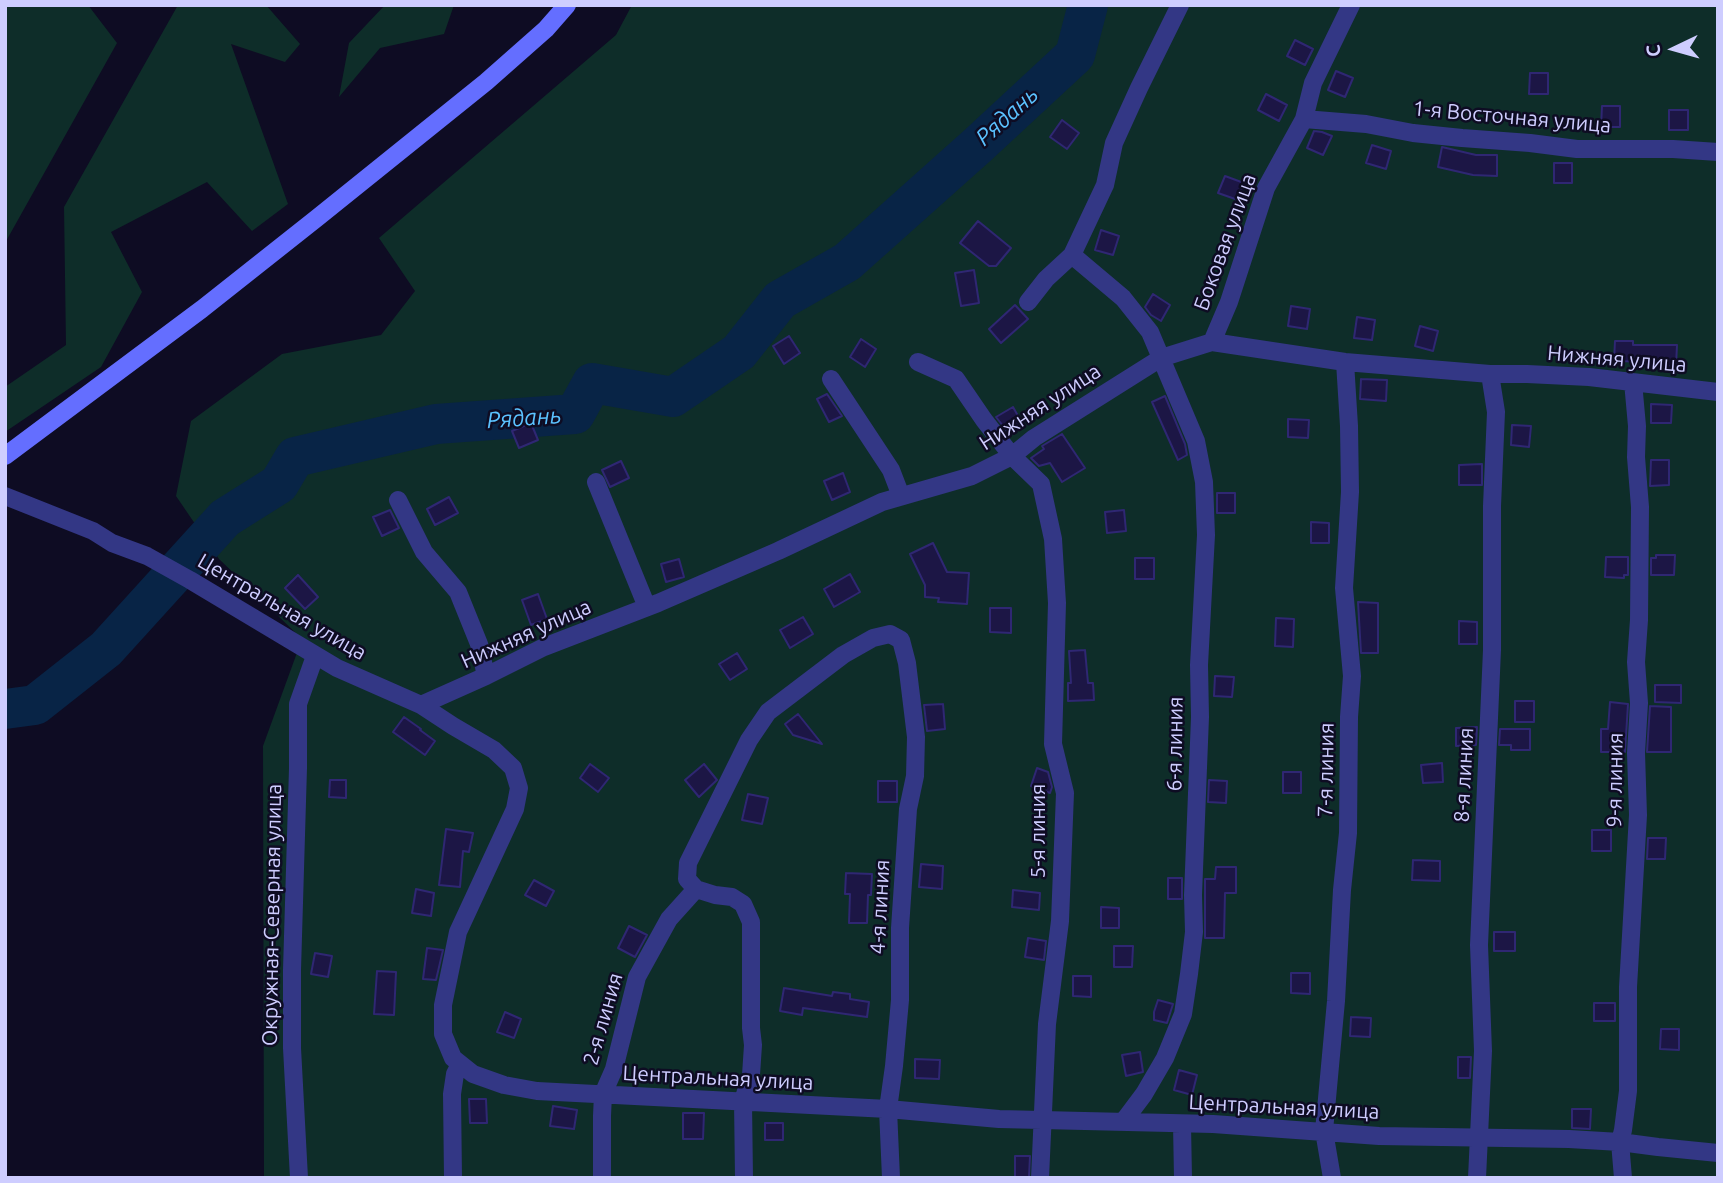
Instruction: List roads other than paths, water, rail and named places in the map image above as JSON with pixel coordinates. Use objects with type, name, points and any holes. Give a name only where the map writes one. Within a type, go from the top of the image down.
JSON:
[{"type":"street","points":[[5,456],[202,309],[317,218],[486,82],[546,29],[567,5]]},
{"type":"street","points":[[1028,302],[1046,279],[1072,255],[1105,185],[1114,143],[1180,5]]},
{"type":"street","name":"Боковая улица","points":[[1212,342],[1229,302],[1266,188],[1304,120],[1313,83],[1351,5]]},
{"type":"street","name":"1-я Восточная улица","points":[[1304,120],[1366,124],[1426,134],[1577,149],[1718,152]]},
{"type":"street","name":"6-я линия","points":[[1072,255],[1123,298],[1150,332],[1196,441],[1204,482],[1206,535],[1199,664],[1194,932],[1183,1014],[1165,1058],[1144,1094],[1123,1122]]},
{"type":"street","name":"Нижняя улица","points":[[421,705],[544,647],[778,551],[882,502],[972,476],[1012,456],[1034,438],[1160,358],[1212,342],[1345,362],[1490,374],[1589,377],[1718,392]]},
{"type":"street","name":"5-я линия","points":[[918,362],[956,379],[1012,456],[1041,484],[1054,539],[1057,603],[1053,744],[1065,793],[1060,920],[1043,1078],[1044,1120],[1040,1178]]},
{"type":"street","name":"7-я линия","points":[[1332,1178],[1324,1131],[1348,833],[1352,676],[1344,588],[1350,492],[1345,362]]},
{"type":"street","name":"8-я линия","points":[[1477,1178],[1483,1051],[1479,945],[1492,650],[1492,506],[1496,412],[1490,374]]},
{"type":"street","points":[[831,379],[891,470],[901,496]]},
{"type":"street","name":"9-я линия","points":[[1623,1178],[1620,1142],[1628,1091],[1628,987],[1638,815],[1636,753],[1639,703],[1636,662],[1640,507],[1633,382]]},
{"type":"street","points":[[596,482],[647,607]]},
{"type":"street","name":"Центральная улица","points":[[5,496],[147,556],[337,668],[421,705],[494,750],[513,768],[519,788],[515,809],[458,932],[443,1005],[443,1034],[453,1058],[473,1074],[504,1085],[537,1091],[743,1101],[999,1119],[1213,1124],[1379,1136],[1620,1142],[1718,1153]]},
{"type":"street","points":[[398,500],[424,552],[458,592],[479,643],[486,676]]},
{"type":"street","name":"4-я линия","points":[[696,889],[687,878],[688,863],[749,740],[768,712],[843,655],[873,638],[890,634],[901,640],[907,663],[916,737],[915,776],[908,809],[900,928],[900,1000],[888,1110],[891,1178]]},
{"type":"street","name":"Окружная-Северная улица","points":[[299,1178],[292,1048],[298,704],[315,656]]},
{"type":"street","points":[[696,889],[733,897],[743,904],[751,922],[753,1045],[751,1075],[743,1101],[744,1178]]},
{"type":"street","name":"2-я линия","points":[[602,1178],[603,1094],[614,1069],[637,977],[669,919],[696,889]]},
{"type":"street","points":[[453,1178],[452,1094],[455,1073],[460,1064]]},
{"type":"street","points":[[1182,1124],[1183,1178]]},
{"type":"waterway","name":"Рядань","points":[[5,709],[35,705],[106,649],[225,518],[279,484],[295,457],[436,424],[575,414],[592,383],[673,397],[739,352],[780,300],[847,262],[1075,55],[1088,5]]}]
